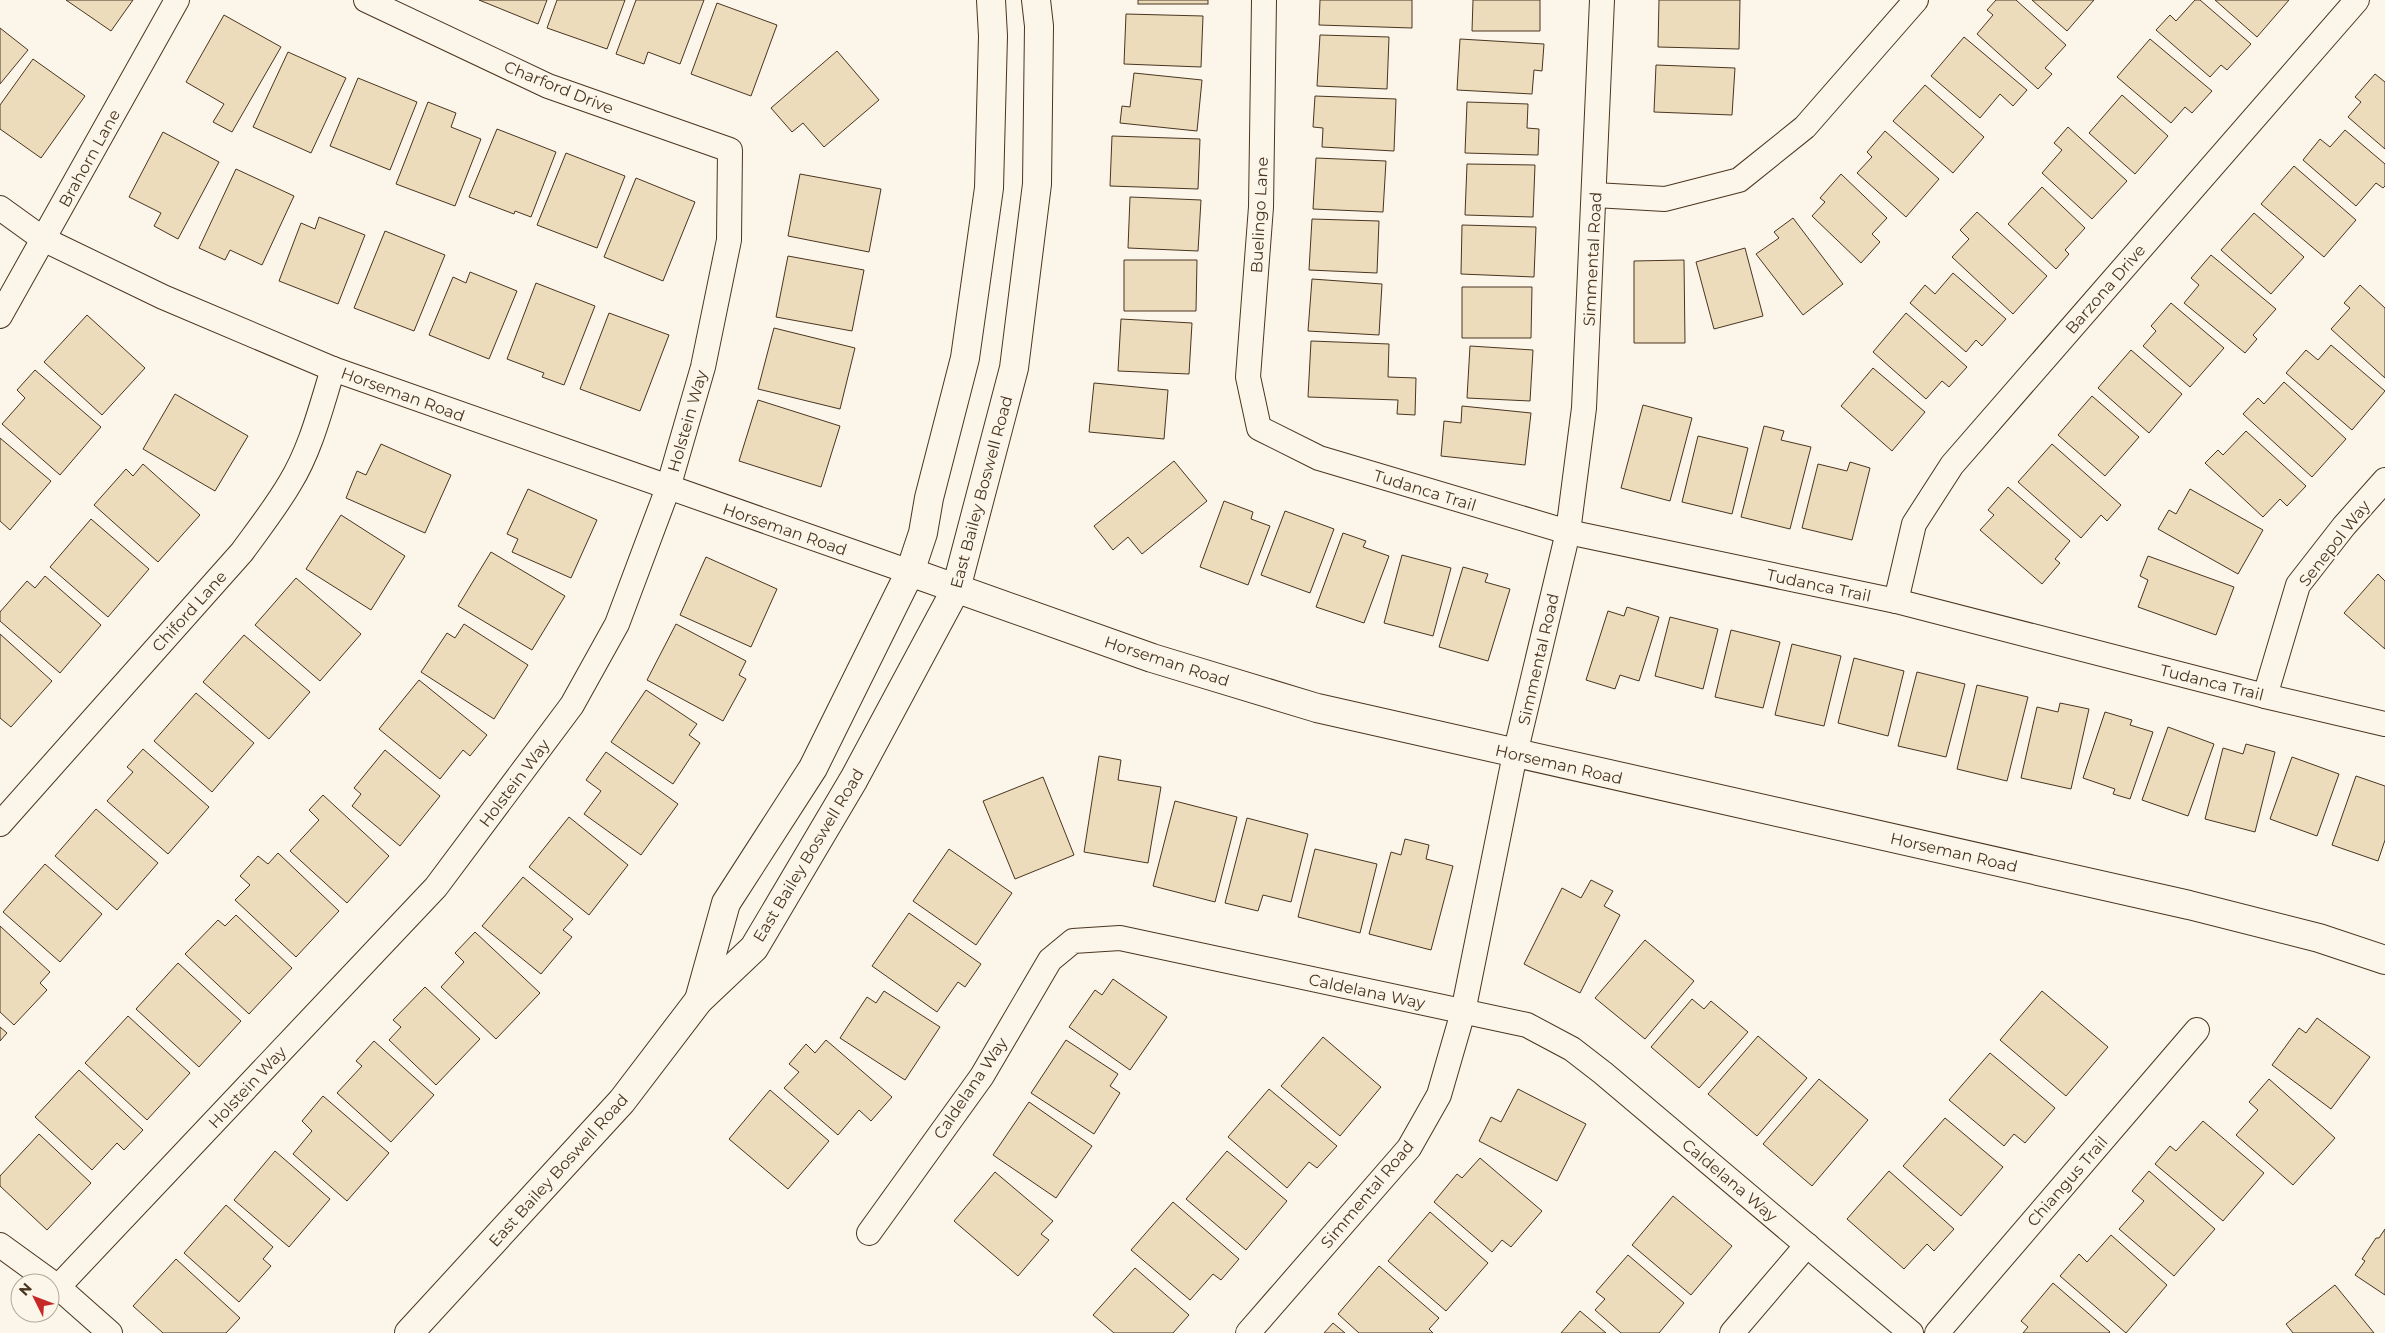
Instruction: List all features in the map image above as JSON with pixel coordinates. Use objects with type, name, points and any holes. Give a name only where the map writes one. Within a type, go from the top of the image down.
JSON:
[{"type":"street","name":"Brahorn Lane","points":[[0,316],[177,0]]},
{"type":"street","name":"Charford Drive","points":[[366,0],[548,86],[730,150]]},
{"type":"street","name":"East Bailey Boswell Road","points":[[699,1000],[726,903],[812,768],[910,572],[923,533],[967,340],[989,188],[993,36],[991,0]]},
{"type":"street","name":"East Bailey Boswell Road","points":[[409,1333],[622,1101],[699,1000],[754,948],[854,779],[956,589],[1014,368],[1037,184],[1039,26],[1036,0]]},
{"type":"street","name":"Buelingo Lane","points":[[1259,428],[1248,377],[1261,207],[1264,0]]},
{"type":"street","name":"Simmental Road","points":[[1248,1333],[1409,1148],[1439,1095],[1463,1012],[1515,754],[1568,532],[1584,408],[1595,195],[1602,0]]},
{"type":"street","points":[[1595,195],[1665,199],[1739,180],[1805,127],[1916,0]]},
{"type":"street","name":"Barzona Drive","points":[[1896,601],[1914,524],[1952,464],[2357,0]]},
{"type":"street","name":"Holstein Way","points":[[60,1285],[436,887],[572,706],[617,624],[668,488],[703,367],[729,240],[730,150]]},
{"type":"street","name":"Horseman Road","points":[[0,208],[43,239],[162,296],[333,369],[1152,658],[1317,708],[2189,904],[2319,938],[2385,960]]},
{"type":"street","name":"Chiford Lane","points":[[0,824],[242,552],[291,482],[314,429],[333,369]]},
{"type":"street","name":"Tudanca Trail","points":[[1259,428],[1319,458],[1568,532],[1896,601],[2266,696],[2385,724]]},
{"type":"street","name":"Senepol Way","points":[[2266,696],[2298,586],[2344,526],[2385,480]]},
{"type":"street","name":"Caldelana Way","points":[[869,1233],[982,1076],[1050,960],[1074,941],[1120,938],[1527,1025],[1572,1049],[1911,1333]]},
{"type":"street","name":"Chiangus Trail","points":[[1938,1333],[2197,1030]]},
{"type":"street","points":[[0,1245],[39,1273]]},
{"type":"street","points":[[1732,1333],[1806,1245]]},
{"type":"street","points":[[60,1289],[110,1333]]},
{"type":"building","points":[[66,0],[133,0],[111,31]]},
{"type":"building","points":[[479,0],[547,0],[538,24]]},
{"type":"building","points":[[557,0],[625,0],[607,49],[547,28]]},
{"type":"building","points":[[636,0],[704,0],[680,64],[648,52],[644,64],[616,54]]},
{"type":"building","points":[[1138,0],[1208,0],[1208,4],[1138,4]]},
{"type":"building","points":[[1320,0],[1412,0],[1412,28],[1319,25]]},
{"type":"building","points":[[1473,0],[1540,0],[1540,31],[1472,31]]},
{"type":"building","points":[[1659,0],[1740,0],[1739,49],[1658,47]]},
{"type":"building","points":[[1996,0],[2016,0],[2066,45],[2045,68],[2052,74],[2038,89],[1977,34],[1993,15],[1987,10]]},
{"type":"building","points":[[2032,0],[2094,0],[2067,31]]},
{"type":"building","points":[[2195,0],[2200,0],[2251,44],[2227,70],[2221,65],[2210,77],[2156,30],[2170,15],[2176,21]]},
{"type":"building","points":[[2215,0],[2289,0],[2257,37]]},
{"type":"building","points":[[717,3],[777,25],[751,96],[691,74]]},
{"type":"building","points":[[1126,14],[1203,16],[1201,67],[1124,64]]},
{"type":"building","points":[[224,15],[281,47],[232,132],[213,122],[224,104],[186,82]]},
{"type":"building","points":[[0,28],[28,50],[0,84]]},
{"type":"building","points":[[1320,35],[1389,37],[1387,89],[1317,86]]},
{"type":"building","points":[[1964,37],[2027,90],[2013,106],[2000,94],[1980,118],[1931,76]]},
{"type":"building","points":[[1460,39],[1544,44],[1542,71],[1534,70],[1532,94],[1457,90]]},
{"type":"building","points":[[2150,39],[2212,91],[2192,113],[2185,107],[2171,123],[2117,77]]},
{"type":"building","points":[[837,51],[879,100],[824,147],[803,123],[792,132],[771,108]]},
{"type":"building","points":[[288,52],[346,78],[311,153],[253,127]]},
{"type":"building","points":[[33,59],[85,96],[41,158],[0,129],[0,105]]},
{"type":"building","points":[[1656,65],[1735,68],[1732,115],[1654,112]]},
{"type":"building","points":[[1134,73],[1202,80],[1197,131],[1120,123],[1122,106],[1130,107]]},
{"type":"building","points":[[2375,74],[2385,82],[2385,149],[2348,117],[2361,102],[2355,97]]},
{"type":"building","points":[[358,78],[417,102],[390,170],[330,146]]},
{"type":"building","points":[[1925,85],[1984,137],[1953,173],[1893,121]]},
{"type":"building","points":[[2122,95],[2168,136],[2135,174],[2089,133]]},
{"type":"building","points":[[1315,96],[1396,99],[1394,151],[1322,147],[1323,128],[1313,127]]},
{"type":"building","points":[[428,102],[456,113],[451,127],[481,139],[455,206],[396,184]]},
{"type":"building","points":[[1467,102],[1528,104],[1527,128],[1539,129],[1538,155],[1465,153]]},
{"type":"building","points":[[2068,127],[2127,181],[2092,219],[2042,173],[2062,150],[2054,143]]},
{"type":"building","points":[[497,129],[556,152],[531,217],[515,211],[514,214],[469,197]]},
{"type":"building","points":[[2345,130],[2385,164],[2385,186],[2383,188],[2376,183],[2356,206],[2303,160],[2320,139],[2330,147]]},
{"type":"building","points":[[1885,131],[1939,179],[1906,217],[1857,173],[1872,157],[1867,152]]},
{"type":"building","points":[[163,132],[219,162],[178,239],[154,226],[161,213],[129,197]]},
{"type":"building","points":[[1112,136],[1200,139],[1198,189],[1110,186]]},
{"type":"building","points":[[566,153],[625,176],[597,248],[537,225]]},
{"type":"building","points":[[1316,158],[1386,161],[1383,212],[1313,209]]},
{"type":"building","points":[[1467,164],[1535,165],[1533,217],[1465,215]]},
{"type":"building","points":[[2294,166],[2356,220],[2324,257],[2261,204]]},
{"type":"building","points":[[236,169],[294,196],[262,265],[230,250],[225,260],[199,248]]},
{"type":"building","points":[[800,174],[881,189],[869,252],[788,236]]},
{"type":"building","points":[[1841,174],[1887,218],[1872,234],[1880,242],[1861,263],[1812,216],[1825,202],[1820,198]]},
{"type":"building","points":[[636,178],[695,202],[663,281],[604,257]]},
{"type":"building","points":[[2042,187],[2085,228],[2065,250],[2069,254],[2056,269],[2008,224]]},
{"type":"building","points":[[1130,197],[1201,200],[1198,251],[1128,248]]},
{"type":"building","points":[[1977,212],[2047,276],[2013,314],[1952,257],[1969,239],[1960,230]]},
{"type":"building","points":[[2254,213],[2304,257],[2271,294],[2221,250]]},
{"type":"building","points":[[319,217],[365,235],[338,304],[279,281],[301,223],[315,229]]},
{"type":"building","points":[[1793,218],[1843,284],[1803,315],[1756,254],[1779,238],[1774,232]]},
{"type":"building","points":[[1312,219],[1379,221],[1377,273],[1309,270]]},
{"type":"building","points":[[1462,225],[1536,227],[1534,277],[1461,274]]},
{"type":"building","points":[[385,231],[445,255],[414,331],[354,308]]},
{"type":"building","points":[[1745,248],[1763,316],[1714,329],[1696,262]]},
{"type":"building","points":[[2211,255],[2276,309],[2253,335],[2257,339],[2245,353],[2184,303],[2199,285],[2191,278]]},
{"type":"building","points":[[788,256],[864,270],[852,331],[776,317]]},
{"type":"building","points":[[1124,260],[1197,260],[1196,311],[1124,311]]},
{"type":"building","points":[[1684,260],[1685,343],[1634,343],[1634,261]]},
{"type":"building","points":[[470,272],[517,291],[489,359],[429,335],[453,277],[466,283]]},
{"type":"building","points":[[1953,273],[2006,319],[1982,346],[1976,340],[1966,352],[1910,303],[1925,285],[1935,294]]},
{"type":"building","points":[[1312,279],[1382,284],[1379,335],[1308,331]]},
{"type":"building","points":[[536,283],[595,306],[564,385],[542,377],[544,373],[507,359]]},
{"type":"building","points":[[2360,285],[2385,308],[2385,378],[2331,329],[2350,308],[2344,303]]},
{"type":"building","points":[[1462,287],[1532,287],[1531,338],[1462,338]]},
{"type":"building","points":[[2171,303],[2224,348],[2190,387],[2143,346],[2156,331],[2151,326]]},
{"type":"building","points":[[609,313],[669,335],[640,411],[580,389]]},
{"type":"building","points":[[1906,313],[1967,367],[1949,387],[1942,381],[1926,399],[1873,352]]},
{"type":"building","points":[[87,315],[145,368],[102,415],[44,362]]},
{"type":"building","points":[[1121,319],[1192,323],[1189,374],[1118,371]]},
{"type":"building","points":[[774,328],[855,348],[840,409],[758,389]]},
{"type":"building","points":[[1311,341],[1389,344],[1388,377],[1416,378],[1415,415],[1397,414],[1398,400],[1308,397]]},
{"type":"building","points":[[2331,345],[2385,391],[2352,430],[2286,373],[2306,350],[2318,360]]},
{"type":"building","points":[[1470,346],[1533,350],[1530,401],[1467,398]]},
{"type":"building","points":[[2131,350],[2182,394],[2149,433],[2098,388]]},
{"type":"building","points":[[1873,368],[1925,412],[1892,451],[1841,406]]},
{"type":"building","points":[[35,370],[101,427],[60,475],[2,424],[25,398],[17,390]]},
{"type":"building","points":[[2284,382],[2346,439],[2312,477],[2243,414],[2258,398],[2264,404]]},
{"type":"building","points":[[1094,383],[1168,390],[1164,439],[1089,432]]},
{"type":"building","points":[[175,394],[248,436],[215,491],[143,449]]},
{"type":"building","points":[[2092,396],[2139,437],[2105,476],[2058,435]]},
{"type":"building","points":[[758,400],[840,426],[821,487],[739,461]]},
{"type":"building","points":[[1643,405],[1692,418],[1670,501],[1621,488]]},
{"type":"building","points":[[1462,406],[1531,413],[1525,465],[1441,456],[1444,421],[1461,423]]},
{"type":"building","points":[[1764,426],[1784,431],[1781,440],[1811,447],[1790,529],[1741,517]]},
{"type":"building","points":[[2246,431],[2306,486],[2287,506],[2280,499],[2263,517],[2205,463],[2218,450],[2223,455]]},
{"type":"building","points":[[1698,436],[1748,448],[1732,514],[1682,502]]},
{"type":"building","points":[[0,438],[51,481],[10,530],[0,521]]},
{"type":"building","points":[[381,444],[451,475],[425,533],[346,498],[357,471],[366,475]]},
{"type":"building","points":[[2052,444],[2121,505],[2107,521],[2101,515],[2081,538],[2018,482]]},
{"type":"building","points":[[1174,461],[1207,501],[1142,554],[1128,537],[1113,550],[1094,526]]},
{"type":"building","points":[[1850,462],[1870,468],[1852,540],[1802,528],[1818,464],[1847,471]]},
{"type":"building","points":[[143,464],[200,515],[158,562],[94,505],[126,469],[133,476]]},
{"type":"building","points":[[2008,487],[2070,541],[2055,559],[2060,563],[2042,584],[1980,530],[1994,515],[1988,510]]},
{"type":"building","points":[[528,489],[597,520],[571,578],[512,552],[518,539],[507,534]]},
{"type":"building","points":[[2190,489],[2263,530],[2238,574],[2158,529],[2169,510],[2176,514]]},
{"type":"building","points":[[1224,501],[1253,512],[1251,519],[1270,526],[1248,585],[1200,567]]},
{"type":"building","points":[[1285,511],[1334,529],[1310,593],[1261,575]]},
{"type":"building","points":[[341,515],[405,556],[371,610],[306,569]]},
{"type":"building","points":[[91,519],[149,569],[108,617],[50,567]]},
{"type":"building","points":[[1343,533],[1366,541],[1363,547],[1389,556],[1364,623],[1316,607]]},
{"type":"building","points":[[491,552],[565,596],[532,650],[458,606]]},
{"type":"building","points":[[1402,555],[1451,568],[1433,636],[1384,623]]},
{"type":"building","points":[[2148,556],[2234,587],[2216,635],[2138,607],[2148,580],[2140,576]]},
{"type":"building","points":[[706,557],[777,589],[751,647],[680,615]]},
{"type":"building","points":[[1463,567],[1488,574],[1485,582],[1510,589],[1488,661],[1439,647]]},
{"type":"building","points":[[2378,574],[2385,581],[2385,649],[2344,613]]},
{"type":"building","points":[[45,576],[101,625],[60,673],[0,621],[0,612],[27,581],[35,588]]},
{"type":"building","points":[[296,578],[361,634],[320,681],[255,625]]},
{"type":"building","points":[[1627,607],[1659,617],[1639,681],[1620,675],[1615,689],[1586,680],[1608,611],[1624,616]]},
{"type":"building","points":[[1670,617],[1718,629],[1703,689],[1655,676]]},
{"type":"building","points":[[464,624],[528,665],[494,719],[421,672],[447,633],[455,638]]},
{"type":"building","points":[[676,624],[746,661],[739,675],[746,679],[723,721],[647,680]]},
{"type":"building","points":[[1731,630],[1780,642],[1763,708],[1715,697]]},
{"type":"building","points":[[0,634],[52,681],[11,727],[0,718]]},
{"type":"building","points":[[244,635],[310,692],[269,739],[203,682]]},
{"type":"building","points":[[1792,644],[1841,656],[1824,726],[1775,715]]},
{"type":"building","points":[[1854,658],[1904,671],[1888,736],[1838,723]]},
{"type":"building","points":[[1917,672],[1965,684],[1946,757],[1898,746]]},
{"type":"building","points":[[419,680],[487,735],[470,756],[463,750],[440,779],[379,729]]},
{"type":"building","points":[[1977,685],[2028,697],[2007,781],[1957,769]]},
{"type":"building","points":[[646,690],[697,724],[689,735],[700,743],[673,784],[611,742]]},
{"type":"building","points":[[196,693],[254,743],[212,792],[154,741]]},
{"type":"building","points":[[2060,703],[2089,709],[2071,789],[2021,778],[2037,707],[2058,712]]},
{"type":"building","points":[[2105,712],[2132,720],[2130,725],[2153,732],[2130,799],[2113,794],[2115,789],[2083,778]]},
{"type":"building","points":[[2168,727],[2214,744],[2188,816],[2142,800]]},
{"type":"building","points":[[2246,744],[2275,752],[2255,832],[2205,819],[2223,748],[2243,754]]},
{"type":"building","points":[[143,749],[209,807],[168,854],[107,801],[133,772],[127,767]]},
{"type":"building","points":[[385,750],[440,796],[400,846],[352,806],[361,794],[354,788]]},
{"type":"building","points":[[606,752],[678,804],[641,855],[584,814],[601,791],[586,780]]},
{"type":"building","points":[[1099,756],[1121,760],[1118,780],[1161,787],[1148,863],[1084,852]]},
{"type":"building","points":[[2292,757],[2339,774],[2317,836],[2270,819]]},
{"type":"building","points":[[2356,776],[2385,786],[2385,840],[2378,861],[2332,845]]},
{"type":"building","points":[[1043,777],[1074,855],[1015,879],[983,801]]},
{"type":"building","points":[[323,795],[389,856],[347,903],[290,851],[319,820],[309,810]]},
{"type":"building","points":[[1175,801],[1237,817],[1215,902],[1153,886]]},
{"type":"building","points":[[96,809],[158,863],[117,910],[55,856]]},
{"type":"building","points":[[569,817],[628,865],[589,915],[529,867]]},
{"type":"building","points":[[1247,818],[1308,834],[1291,902],[1263,895],[1258,911],[1225,903]]},
{"type":"building","points":[[1405,839],[1429,845],[1426,859],[1453,866],[1431,950],[1369,934],[1391,852],[1401,855]]},
{"type":"building","points":[[949,849],[1012,893],[976,945],[913,901]]},
{"type":"building","points":[[1315,849],[1377,864],[1360,933],[1298,917]]},
{"type":"building","points":[[278,853],[339,911],[296,957],[235,900],[250,885],[240,876],[258,856],[268,864]]},
{"type":"building","points":[[45,864],[102,914],[60,962],[3,912]]},
{"type":"building","points":[[523,877],[573,919],[563,930],[572,937],[541,974],[482,926]]},
{"type":"building","points":[[1591,880],[1613,891],[1604,906],[1620,915],[1580,993],[1524,964],[1562,888],[1581,898]]},
{"type":"building","points":[[909,913],[981,964],[965,987],[958,982],[937,1012],[872,966]]},
{"type":"building","points":[[236,915],[292,968],[249,1014],[185,954],[218,920],[225,926]]},
{"type":"building","points":[[0,926],[50,972],[40,983],[47,990],[14,1025],[0,1012]]},
{"type":"building","points":[[475,932],[540,993],[496,1039],[441,987],[464,962],[455,953]]},
{"type":"building","points":[[1645,940],[1694,981],[1645,1039],[1595,998]]},
{"type":"building","points":[[178,963],[241,1021],[199,1067],[136,1009]]},
{"type":"building","points":[[1113,979],[1167,1017],[1130,1070],[1069,1027],[1095,990],[1102,995]]},
{"type":"building","points":[[425,987],[480,1039],[436,1085],[389,1040],[401,1027],[393,1020]]},
{"type":"building","points":[[884,991],[940,1027],[905,1080],[840,1038],[867,997],[876,1003]]},
{"type":"building","points":[[2042,991],[2108,1047],[2066,1096],[2000,1040]]},
{"type":"building","points":[[1692,999],[1704,1009],[1711,1001],[1748,1032],[1699,1088],[1651,1047]]},
{"type":"building","points":[[128,1016],[190,1073],[147,1120],[85,1063]]},
{"type":"building","points":[[2317,1018],[2370,1057],[2331,1109],[2272,1065],[2299,1028],[2306,1033]]},
{"type":"building","points":[[0,1027],[7,1033],[0,1041]]},
{"type":"building","points":[[1758,1036],[1807,1078],[1757,1136],[1708,1094]]},
{"type":"building","points":[[1323,1037],[1381,1087],[1340,1136],[1281,1086]]},
{"type":"building","points":[[826,1040],[892,1097],[871,1121],[859,1110],[838,1135],[784,1088],[799,1072],[789,1064],[806,1044],[815,1053]]},
{"type":"building","points":[[1066,1040],[1118,1074],[1110,1086],[1120,1093],[1094,1134],[1031,1093]]},
{"type":"building","points":[[374,1041],[434,1095],[391,1142],[337,1093],[362,1066],[356,1061]]},
{"type":"building","points":[[1990,1053],[2055,1108],[2025,1143],[2014,1134],[2004,1146],[1949,1100]]},
{"type":"building","points":[[79,1070],[143,1130],[124,1150],[117,1143],[92,1170],[35,1117]]},
{"type":"building","points":[[1819,1079],[1868,1120],[1812,1186],[1763,1144]]},
{"type":"building","points":[[2269,1079],[2335,1138],[2293,1185],[2236,1135],[2258,1110],[2249,1102]]},
{"type":"building","points":[[1269,1089],[1337,1146],[1317,1168],[1309,1162],[1287,1188],[1228,1137]]},
{"type":"building","points":[[1518,1089],[1586,1124],[1557,1181],[1479,1141],[1491,1117],[1501,1122]]},
{"type":"building","points":[[770,1090],[829,1141],[788,1189],[729,1139]]},
{"type":"building","points":[[323,1096],[389,1153],[347,1201],[293,1154],[312,1131],[302,1121]]},
{"type":"building","points":[[1029,1102],[1092,1146],[1056,1198],[993,1155]]},
{"type":"building","points":[[1945,1118],[2003,1167],[1961,1216],[1903,1166]]},
{"type":"building","points":[[2203,1121],[2264,1173],[2223,1221],[2155,1164],[2170,1146],[2176,1151]]},
{"type":"building","points":[[39,1134],[91,1183],[47,1230],[0,1186],[0,1176]]},
{"type":"building","points":[[275,1151],[330,1199],[289,1247],[234,1200]]},
{"type":"building","points":[[1227,1151],[1287,1201],[1246,1250],[1186,1199]]},
{"type":"building","points":[[1480,1158],[1542,1211],[1511,1247],[1502,1240],[1492,1252],[1434,1202],[1457,1174],[1462,1178]]},
{"type":"building","points":[[1889,1171],[1954,1229],[1934,1251],[1927,1244],[1904,1269],[1847,1219]]},
{"type":"building","points":[[2149,1171],[2215,1229],[2174,1276],[2119,1229],[2144,1201],[2132,1191]]},
{"type":"building","points":[[995,1172],[1053,1221],[1041,1234],[1049,1240],[1018,1276],[954,1221]]},
{"type":"building","points":[[1673,1196],[1732,1246],[1691,1295],[1632,1245]]},
{"type":"building","points":[[1173,1202],[1239,1259],[1221,1280],[1213,1274],[1190,1300],[1131,1250]]},
{"type":"building","points":[[226,1205],[273,1247],[263,1259],[271,1266],[239,1302],[184,1253]]},
{"type":"building","points":[[1430,1212],[1488,1263],[1446,1311],[1388,1261]]},
{"type":"building","points":[[2385,1229],[2385,1295],[2355,1275],[2365,1261],[2362,1259],[2376,1238],[2379,1238]]},
{"type":"building","points":[[2111,1235],[2167,1285],[2126,1333],[2060,1276],[2079,1254],[2087,1262]]},
{"type":"building","points":[[1628,1255],[1684,1303],[1659,1333],[1621,1333],[1595,1310],[1605,1299],[1596,1292]]},
{"type":"building","points":[[176,1259],[240,1318],[226,1333],[163,1333],[133,1306]]},
{"type":"building","points":[[1379,1266],[1439,1318],[1429,1329],[1433,1333],[1359,1333],[1338,1314]]},
{"type":"building","points":[[1135,1268],[1189,1315],[1173,1333],[1114,1333],[1093,1315]]},
{"type":"building","points":[[2053,1283],[2110,1332],[2023,1333],[2028,1327],[2021,1321]]},
{"type":"building","points":[[2335,1285],[2374,1333],[2293,1333],[2286,1324]]},
{"type":"building","points":[[1580,1311],[1606,1333],[1561,1333]]},
{"type":"building","points":[[1333,1323],[1345,1333],[1324,1333]]}]
